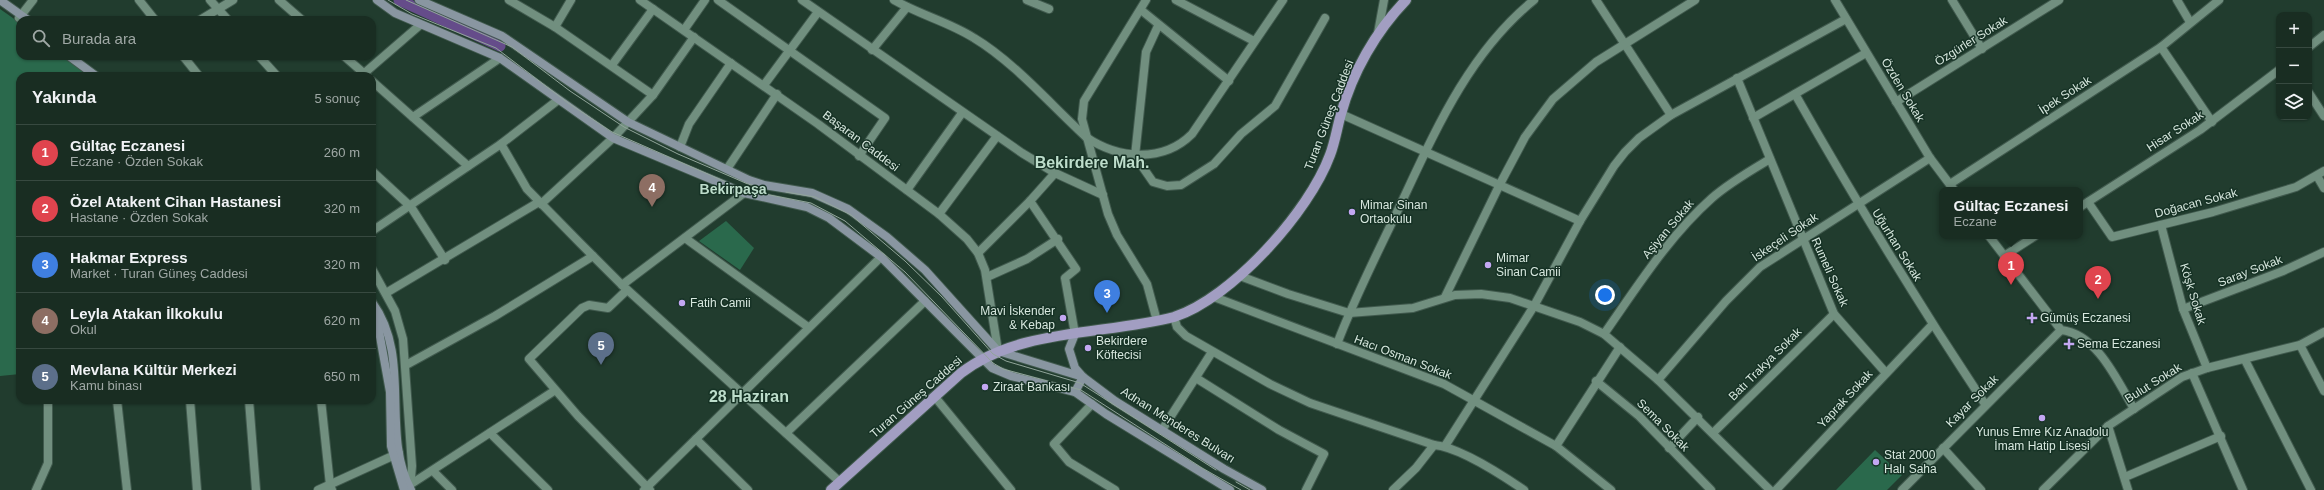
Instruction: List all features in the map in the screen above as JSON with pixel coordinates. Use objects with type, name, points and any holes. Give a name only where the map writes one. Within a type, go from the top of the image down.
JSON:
[{"type":"main road","points":[[0,0],[20,16]]},
{"type":"main road","points":[[377,0],[395,13],[420,25],[500,58],[613,138],[744,193],[787,202],[816,211],[846,230],[881,258],[981,359],[999,372],[1075,392],[1230,490]]},
{"type":"main road","points":[[418,0],[428,2],[502,36],[628,122],[764,185],[821,195],[848,209],[887,237],[925,270],[998,351]]},
{"type":"main road","name":"Turan Güneş Caddesi","points":[[831,490],[961,373],[981,359],[998,351],[1075,334],[1174,317],[1196,308],[1240,276],[1293,217],[1314,188],[1330,155],[1341,114],[1356,73],[1378,34],[1406,0]]},
{"type":"main road","points":[[0,6],[18,16]]},
{"type":"main road","points":[[74,60],[91,72]]},
{"type":"main road","points":[[83,60],[99,72]]},
{"type":"main road","points":[[376,318],[390,392],[390,446],[396,454],[407,489]]},
{"type":"main road","points":[[1075,334],[1068,349],[1075,368],[1083,377],[1075,392]]},
{"type":"main road","name":"Adnan Menderes Bulvarı","points":[[998,351],[1083,377],[1115,401],[1224,469],[1262,490]]},
{"type":"street","points":[[23,16],[34,0]]},
{"type":"street","points":[[139,0],[152,16]]},
{"type":"street","points":[[210,0],[225,16]]},
{"type":"street","points":[[207,16],[233,0]]},
{"type":"street","points":[[279,0],[297,16]]},
{"type":"street","points":[[509,0],[555,27],[612,65],[653,95]]},
{"type":"street","points":[[555,27],[571,0]]},
{"type":"street","name":"Başaran Caddesi","points":[[640,0],[777,94],[939,214],[967,239],[978,253],[987,276],[998,351]]},
{"type":"street","points":[[684,30],[705,0]]},
{"type":"street","points":[[718,0],[788,52],[885,118],[859,156]]},
{"type":"street","points":[[802,0],[997,136],[1055,173],[1103,195]]},
{"type":"street","points":[[894,0],[907,8],[959,29],[983,44],[1006,62],[1086,137],[1096,144],[1135,156],[1162,152],[1181,144],[1195,130],[1283,0]]},
{"type":"street","points":[[1028,0],[1049,9]]},
{"type":"street","points":[[1146,0],[1084,101],[1081,113],[1086,137],[1112,225],[1147,284],[1157,321]]},
{"type":"street","points":[[1176,0],[1254,41]]},
{"type":"street","points":[[1378,34],[1384,0]]},
{"type":"street","points":[[1337,344],[1349,312],[1426,150],[1474,64],[1485,48],[1500,31],[1534,0]]},
{"type":"street","points":[[1596,0],[1623,44],[1671,115]]},
{"type":"street","points":[[1445,297],[1500,184],[1534,123],[1553,99],[1580,74],[1623,44],[1695,0]]},
{"type":"street","name":"Özden Sokak","points":[[1835,0],[1930,158],[1952,187]]},
{"type":"street","points":[[1952,0],[1982,49]]},
{"type":"street","name":"Özgürler Sokak","points":[[1896,102],[2059,0]]},
{"type":"street","points":[[2177,0],[2190,22]]},
{"type":"street","name":"İpek Sokak","points":[[1952,187],[2161,47],[2219,0]]},
{"type":"street","points":[[872,50],[907,8]]},
{"type":"street","points":[[612,65],[653,9]]},
{"type":"street","points":[[1140,10],[1158,26],[1229,81]]},
{"type":"street","points":[[764,85],[818,12]]},
{"type":"street","points":[[1158,26],[1146,52],[1135,156],[1149,178],[1166,186],[1181,185],[1203,173],[1218,160],[1241,134],[1275,106],[1325,18]]},
{"type":"street","points":[[1445,446],[1534,306],[1580,221],[1614,166],[1625,152],[1639,138],[1671,115],[1846,19]]},
{"type":"street","points":[[367,72],[420,25]]},
{"type":"street","points":[[2312,45],[2324,35]]},
{"type":"street","points":[[386,293],[445,260],[540,203],[613,138],[628,122],[653,95],[694,37]]},
{"type":"street","points":[[2161,47],[2212,122]]},
{"type":"street","points":[[1753,118],[1866,53]]},
{"type":"street","points":[[413,117],[500,58]]},
{"type":"street","points":[[186,60],[196,72]]},
{"type":"street","points":[[263,60],[274,72]]},
{"type":"street","points":[[348,60],[361,72]]},
{"type":"street","points":[[680,147],[689,124],[731,63]]},
{"type":"street","name":"Hisar Sokak","points":[[2083,205],[2212,122],[2276,72]]},
{"type":"street","name":"Rumeli Sokak","points":[[1736,78],[1834,314],[1886,373]]},
{"type":"street","points":[[376,85],[468,166]]},
{"type":"street","points":[[727,169],[777,94]]},
{"type":"street","name":"Uğurhan Sokak","points":[[1795,94],[1857,203],[1932,325],[1985,404]]},
{"type":"street","points":[[2312,98],[2324,116]]},
{"type":"street","points":[[376,229],[411,207],[501,144],[558,100]]},
{"type":"street","points":[[907,190],[962,112]]},
{"type":"street","points":[[1341,114],[1426,150],[1580,221]]},
{"type":"street","points":[[939,214],[997,136]]},
{"type":"street","points":[[501,144],[523,183],[540,203],[624,287],[840,482]]},
{"type":"street","name":"İskeçeli Sokak","points":[[1658,380],[1748,278],[1769,260],[1930,158]]},
{"type":"street","name":"Aşiyan Sokak","points":[[1604,334],[1664,250],[1696,213],[1725,188],[1770,159]]},
{"type":"street","name":"Doğacan Sokak","points":[[2088,202],[2112,237],[2161,225],[2296,187],[2324,171]]},
{"type":"street","points":[[978,253],[1030,201],[1055,173]]},
{"type":"street","points":[[376,174],[411,207],[445,260]]},
{"type":"street","points":[[2317,176],[2324,188]]},
{"type":"street","points":[[744,193],[624,287],[608,308],[589,305],[582,308],[529,359],[554,391],[647,489],[741,393],[881,258]]},
{"type":"street","points":[[1030,201],[1058,239],[1076,269],[1065,278],[1075,334]]},
{"type":"street","name":"Köşk Sokak","points":[[2161,225],[2183,309],[2207,368]]},
{"type":"street","points":[[685,238],[808,328]]},
{"type":"street","points":[[987,276],[1027,259],[1058,239]]},
{"type":"street","points":[[1991,239],[2061,330],[2077,334],[2095,349],[2113,374],[2134,409]]},
{"type":"street","points":[[2004,256],[2030,239]]},
{"type":"street","name":"Saray Sokak","points":[[2183,309],[2283,271],[2324,252]]},
{"type":"street","points":[[406,365],[495,316],[593,256]]},
{"type":"street","points":[[376,276],[386,293],[400,325],[406,365],[412,466],[407,489]]},
{"type":"street","points":[[1240,276],[1288,294],[1349,312],[1413,308],[1445,297],[1466,294],[1496,295],[1580,322],[1604,334],[1658,380],[1714,432],[1770,490]]},
{"type":"street","name":"Hacı Osman Sokak","points":[[1214,296],[1337,344],[1420,374],[1475,401],[1556,446],[1610,490]]},
{"type":"street","points":[[786,433],[925,301]]},
{"type":"street","name":"Batı Trakya Sokak","points":[[1714,432],[1834,314]]},
{"type":"street","points":[[1174,317],[1181,331],[1212,352],[1270,384],[1310,402],[1434,445],[1445,446],[1492,470],[1524,490]]},
{"type":"street","name":"Yaprak Sokak","points":[[1776,490],[1932,325]]},
{"type":"street","name":"Kayar Sokak","points":[[1902,490],[1985,404],[2061,330]]},
{"type":"street","name":"Bulut Sokak","points":[[2043,490],[2108,426],[2171,383],[2207,368],[2245,360],[2300,345],[2324,332]]},
{"type":"street","points":[[2300,345],[2324,391]]},
{"type":"street","points":[[1556,446],[1596,381],[1620,347]]},
{"type":"street","points":[[1162,430],[1212,352]]},
{"type":"street","points":[[2245,360],[2311,490]]},
{"type":"street","points":[[2192,373],[2221,436],[2243,490]]},
{"type":"street","points":[[1196,378],[1279,430],[1324,454],[1306,490]]},
{"type":"street","name":"Sema Sokak","points":[[1596,381],[1639,416],[1710,490]]},
{"type":"street","points":[[407,489],[554,391]]},
{"type":"street","points":[[934,397],[1011,490]]},
{"type":"street","points":[[36,490],[48,462],[48,404]]},
{"type":"street","points":[[117,404],[127,490]]},
{"type":"street","points":[[190,404],[197,490]]},
{"type":"street","points":[[249,404],[256,490]]},
{"type":"street","points":[[321,404],[331,488]]},
{"type":"street","points":[[1092,404],[1054,444],[1069,462],[1115,490]]},
{"type":"street","points":[[1669,448],[1698,417]]},
{"type":"street","points":[[2108,426],[2128,490]]},
{"type":"street","points":[[490,433],[548,490]]},
{"type":"street","points":[[2125,477],[2221,436]]},
{"type":"street","points":[[696,439],[748,490]]},
{"type":"street","points":[[1394,490],[1416,468],[1434,445]]},
{"type":"street","points":[[1942,448],[1981,490]]},
{"type":"street","points":[[318,490],[331,488],[396,454]]},
{"type":"street","points":[[433,471],[452,490]]},
{"type":"green space","points":[[0,9],[16,20],[16,60],[70,60],[85,72],[16,72],[16,374],[0,376]]},
{"type":"green space","points":[[726,221],[754,248],[740,270],[699,241]]},
{"type":"green space","name":"Stat 2000 Halı Saha","points":[[1875,450],[1902,475],[1887,490],[1836,490]]},
{"type":"waterway","points":[[399,0],[500,46]]},
{"type":"tram line","points":[[388,0],[412,14],[496,48],[568,103],[612,132],[744,190],[811,203],[845,221],[905,272],[993,363],[1003,369],[1081,390],[1202,468],[1241,490]]},
{"type":"tram line","points":[[406,0],[512,47],[570,91],[624,127],[678,154],[748,184],[766,189]]},
{"type":"tram line","points":[[786,192],[815,197],[851,215],[905,261],[942,297],[993,354],[1006,361],[1080,383],[1216,470]]},
{"type":"tram line","points":[[1236,482],[1250,490]]},
{"type":"place","name":"Leyla Atakan İlkokulu","points":[[652,207]]},
{"type":"place","name":"Mimar Sinan Ortaokulu","points":[[1352,212]]},
{"type":"place","name":"Mimar Sinan Camii","points":[[1488,265]]},
{"type":"place","name":"Gültaç Eczanesi","points":[[2011,285]]},
{"type":"place","name":"Özel Atakent Cihan Hastanesi","points":[[2098,299]]},
{"type":"place","name":"Fatih Camii","points":[[682,303]]},
{"type":"place","name":"Hakmar Express","points":[[1107,313]]},
{"type":"place","name":"Mavi İskender & Kebap","points":[[1063,318]]},
{"type":"place","name":"Gümüş Eczanesi","points":[[2032,318]]},
{"type":"place","name":"Sema Eczanesi","points":[[2069,344]]},
{"type":"place","name":"Bekirdere Köftecisi","points":[[1088,348]]},
{"type":"place","name":"Mevlana Kültür Merkezi","points":[[601,365]]},
{"type":"place","name":"Ziraat Bankası","points":[[985,387]]},
{"type":"place","name":"Yunus Emre Kız Anadolu İmam Hatip Lisesi","points":[[2042,418]]},
{"type":"place","name":"Stat 2000 Halı Saha","points":[[1876,462]]},
{"type":"district","name":"Bekirdere Mah.","points":[[1092,162]]},
{"type":"district","name":"Bekirpaşa","points":[[733,189]]},
{"type":"district","name":"28 Haziran","points":[[749,396]]}]
